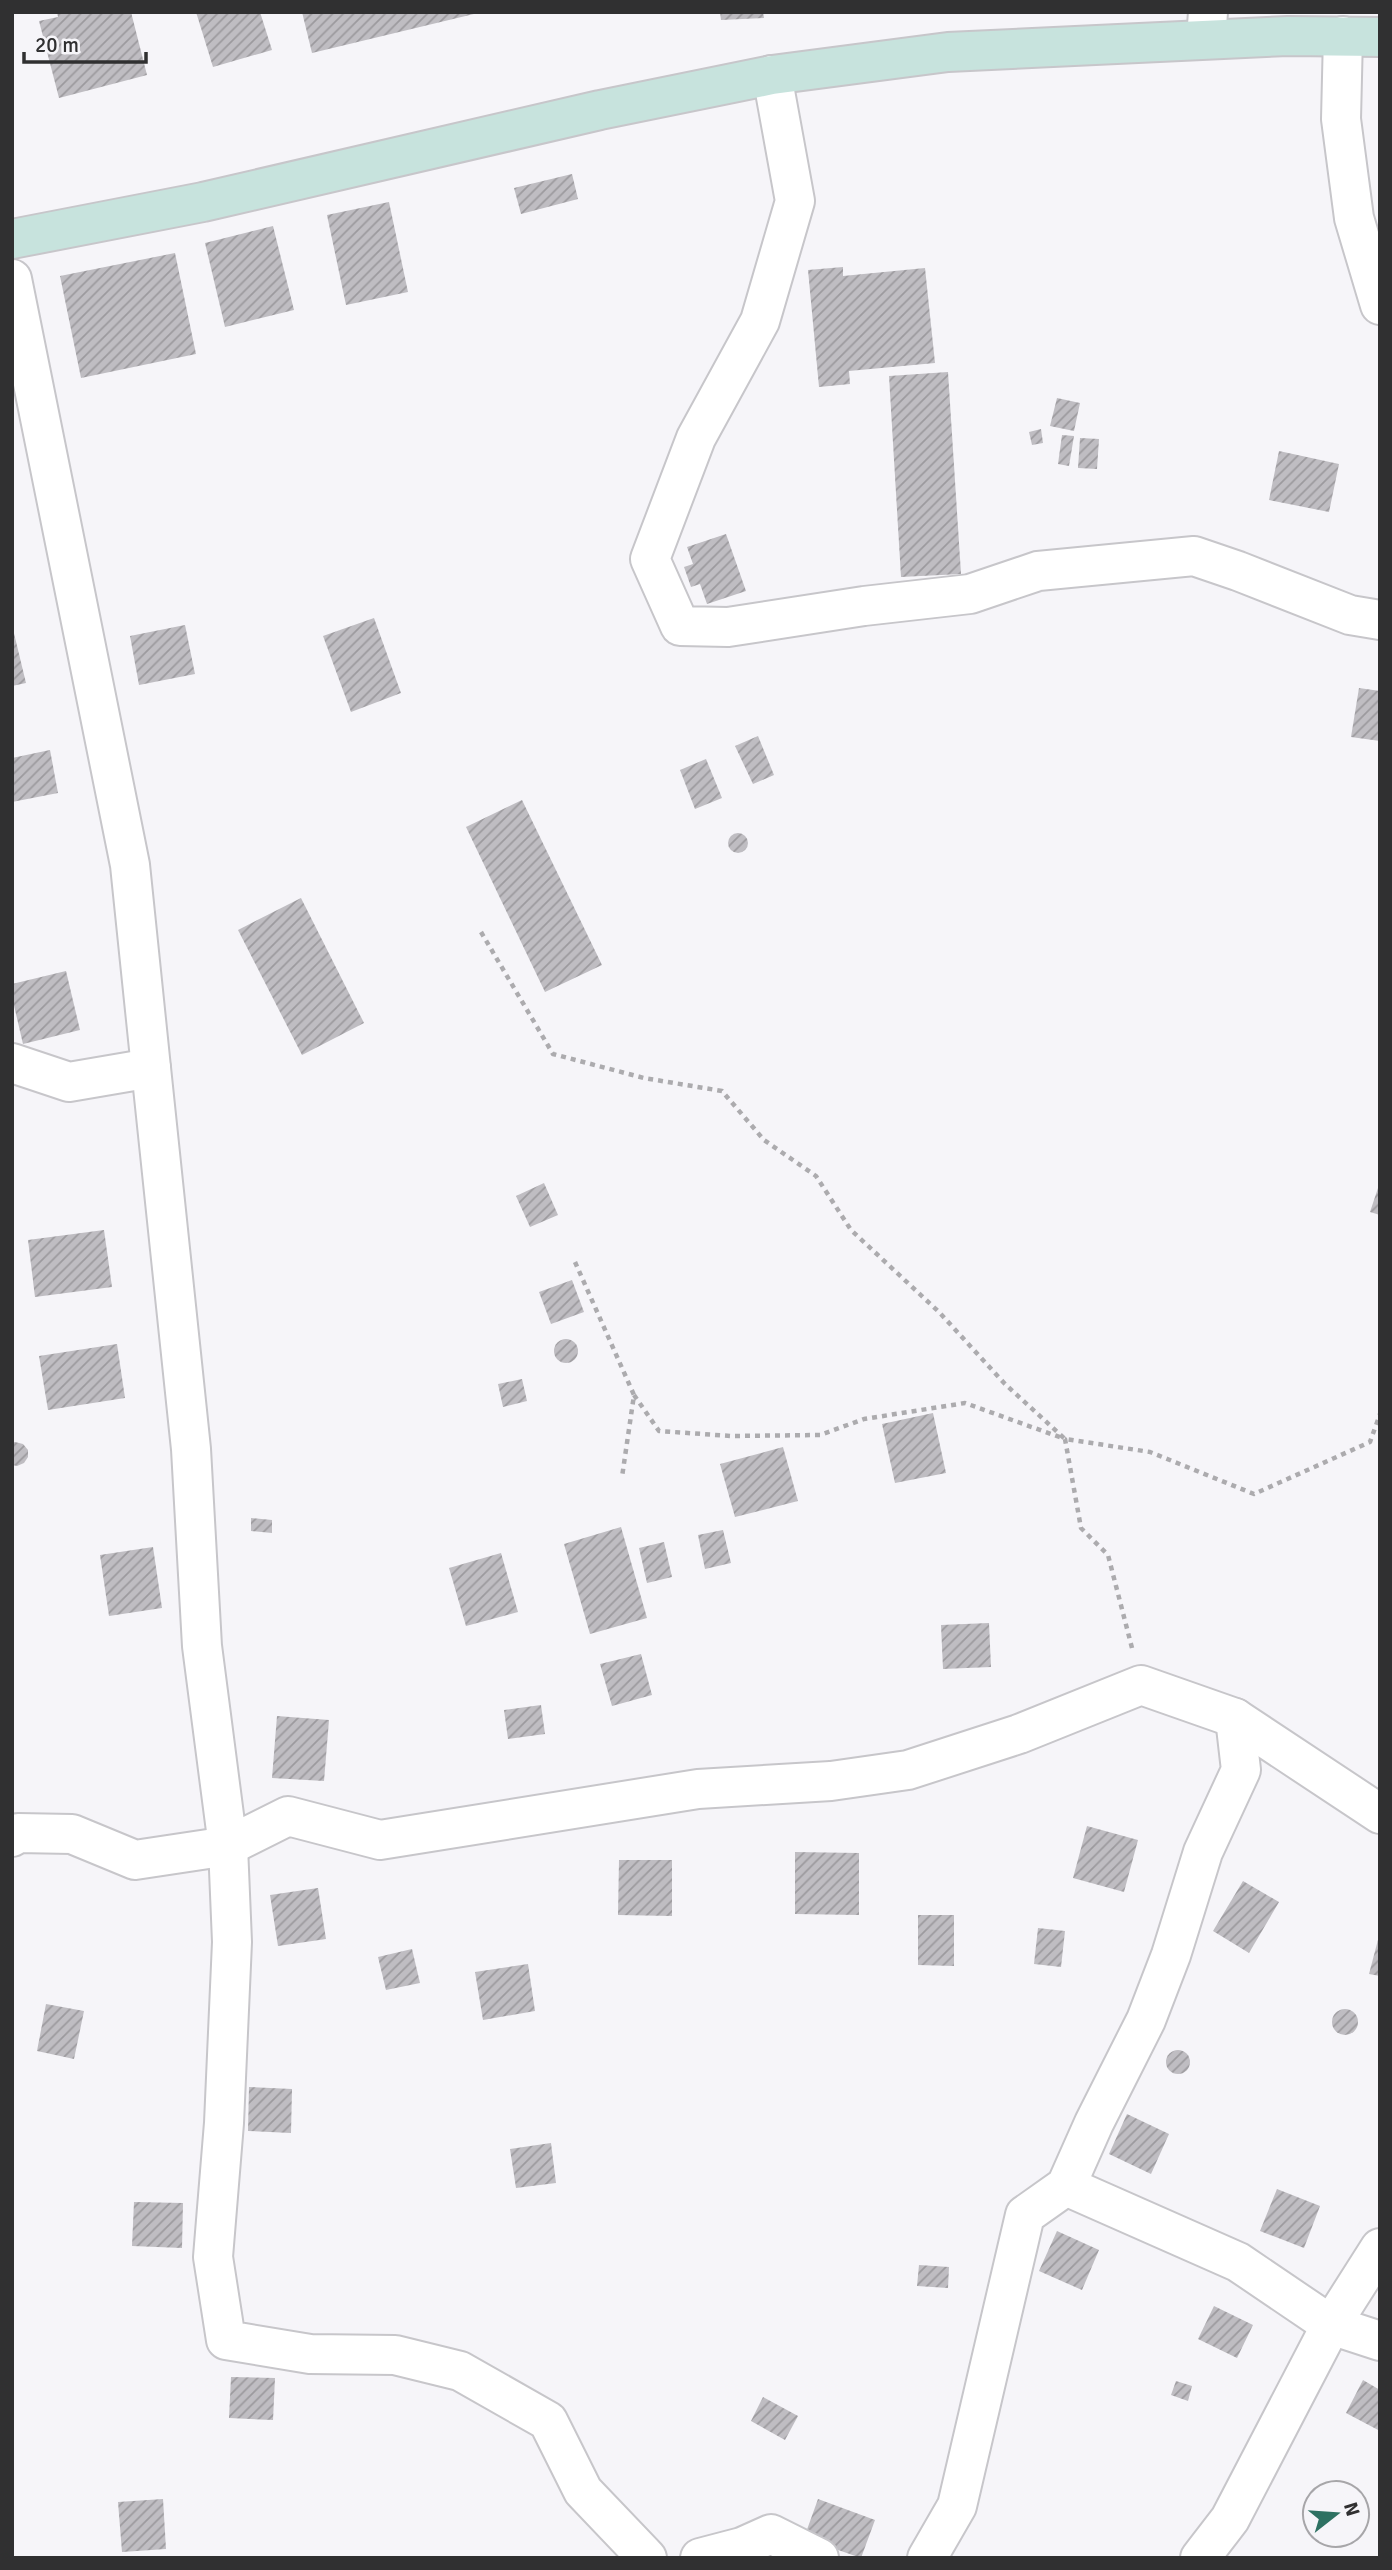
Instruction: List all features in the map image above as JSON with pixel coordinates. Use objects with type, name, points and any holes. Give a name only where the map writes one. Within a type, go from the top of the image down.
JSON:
[{"type":"street","points":[[12,239],[203,202],[600,110],[772,75],[948,52],[1207,26],[1288,36],[1361,36],[1340,119],[1354,218],[1380,305]]},
{"type":"street","points":[[772,75],[795,201],[760,321],[696,438],[650,559],[680,626],[728,627],[864,606],[970,594],[1038,571],[1194,556],[1238,570],[1350,615],[1380,620]]},
{"type":"street","points":[[12,279],[130,865],[191,1448],[202,1646],[228,1846],[232,1942],[224,2123],[213,2256],[226,2340],[310,2354],[395,2355],[460,2371],[548,2421],[583,2491],[647,2558]]},
{"type":"street","points":[[12,1063],[69,1083],[151,1068]]},
{"type":"street","points":[[12,1837],[18,1833],[72,1834],[135,1860],[228,1846],[288,1816],[380,1840],[698,1789],[831,1781],[908,1770],[1019,1734],[1141,1685],[1236,1718],[1380,1814]]},
{"type":"street","points":[[927,2558],[957,2506],[1025,2215],[1066,2186],[1094,2123],[1146,2020],[1171,1955],[1203,1852],[1241,1770],[1236,1718]]},
{"type":"street","points":[[1066,2186],[1238,2262],[1331,2325],[1380,2341]]},
{"type":"street","points":[[1200,2558],[1230,2519],[1331,2325],[1380,2248]]},
{"type":"street","points":[[700,2558],[742,2547],[771,2534],[819,2558]]},
{"type":"path","points":[[481,932],[553,1054],[644,1078],[722,1091],[764,1139],[816,1176],[851,1230],[939,1312],[1005,1384],[1065,1439],[1081,1528],[1108,1555],[1141,1685]]},
{"type":"path","points":[[575,1262],[634,1395],[659,1431],[731,1437],[820,1435],[864,1419],[965,1403],[1065,1439],[1150,1452],[1254,1494],[1370,1442],[1380,1414]]},
{"type":"path","points":[[622,1477],[634,1395]]},
{"type":"building","points":[[57,12],[131,12],[147,75],[59,98],[39,21],[58,17]]},
{"type":"building","points":[[196,12],[260,12],[272,50],[213,67]]},
{"type":"building","points":[[302,12],[478,12],[478,13],[312,53]]},
{"type":"building","points":[[720,12],[763,12],[764,18],[721,20]]},
{"type":"building","points":[[572,174],[578,199],[521,214],[514,188]]},
{"type":"building","points":[[389,202],[408,292],[346,305],[327,215]]},
{"type":"building","points":[[273,226],[294,310],[225,327],[205,243]]},
{"type":"building","points":[[175,253],[196,354],[81,378],[60,276]]},
{"type":"building","points":[[843,267],[843,276],[925,268],[935,363],[849,371],[850,384],[819,387],[808,270]]},
{"type":"building","points":[[948,372],[961,574],[901,577],[889,376]]},
{"type":"building","points":[[1057,398],[1080,403],[1074,431],[1050,426]]},
{"type":"building","points":[[1041,429],[1043,443],[1032,445],[1029,432]]},
{"type":"building","points":[[1062,435],[1074,436],[1069,466],[1058,464]]},
{"type":"building","points":[[1080,438],[1099,439],[1097,469],[1078,468]]},
{"type":"building","points":[[1279,451],[1339,464],[1329,512],[1269,500]]},
{"type":"building","points":[[726,534],[746,591],[707,604],[700,584],[691,587],[684,567],[693,564],[687,547]]},
{"type":"building","points":[[374,618],[401,693],[351,712],[323,636]]},
{"type":"building","points":[[12,625],[26,683],[12,686]]},
{"type":"building","points":[[185,625],[195,674],[139,685],[130,636]]},
{"type":"building","points":[[1359,688],[1380,691],[1380,741],[1351,737]]},
{"type":"building","points":[[758,736],[774,775],[753,784],[735,746]]},
{"type":"building","points":[[50,750],[58,793],[12,802],[12,758]]},
{"type":"building","points":[[706,759],[722,798],[695,809],[680,770]]},
{"type":"building","points":[[522,800],[602,965],[545,992],[466,827]]},
{"type":"building","points":[[738,833],[745,836],[748,843],[745,850],[738,853],[731,850],[728,843],[731,836]]},
{"type":"building","points":[[301,898],[364,1023],[302,1055],[238,930]]},
{"type":"building","points":[[66,971],[80,1030],[23,1044],[12,997],[12,984]]},
{"type":"building","points":[[544,1183],[558,1215],[530,1227],[516,1196]]},
{"type":"building","points":[[1380,1185],[1380,1215],[1370,1212]]},
{"type":"building","points":[[104,1230],[112,1287],[35,1297],[28,1240]]},
{"type":"building","points":[[572,1280],[584,1312],[551,1324],[539,1292]]},
{"type":"building","points":[[566,1339],[575,1342],[578,1351],[575,1360],[566,1363],[557,1360],[554,1351],[557,1342]]},
{"type":"building","points":[[117,1344],[125,1398],[48,1410],[39,1356]]},
{"type":"building","points":[[522,1379],[527,1401],[503,1407],[498,1384]]},
{"type":"building","points":[[933,1413],[946,1473],[895,1483],[882,1424]]},
{"type":"building","points":[[12,1443],[23,1444],[28,1450],[24,1463],[17,1466],[12,1465]]},
{"type":"building","points":[[783,1447],[798,1501],[735,1517],[720,1464]]},
{"type":"building","points":[[251,1518],[272,1520],[272,1533],[251,1531]]},
{"type":"building","points":[[621,1527],[647,1618],[590,1634],[564,1544]]},
{"type":"building","points":[[723,1530],[731,1563],[705,1569],[698,1535]]},
{"type":"building","points":[[664,1542],[672,1577],[647,1583],[639,1548]]},
{"type":"building","points":[[153,1547],[162,1608],[109,1616],[100,1555]]},
{"type":"building","points":[[501,1553],[518,1612],[466,1626],[449,1568]]},
{"type":"building","points":[[989,1623],[991,1667],[943,1669],[941,1625]]},
{"type":"building","points":[[641,1654],[652,1695],[612,1706],[600,1664]]},
{"type":"building","points":[[541,1705],[545,1734],[508,1739],[504,1710]]},
{"type":"building","points":[[277,1716],[329,1720],[324,1781],[272,1778]]},
{"type":"building","points":[[1087,1826],[1138,1840],[1124,1892],[1073,1878]]},
{"type":"building","points":[[795,1852],[859,1853],[859,1915],[795,1914]]},
{"type":"building","points":[[619,1860],[672,1860],[672,1916],[618,1915]]},
{"type":"building","points":[[1243,1881],[1279,1902],[1249,1953],[1213,1931]]},
{"type":"building","points":[[318,1888],[326,1939],[278,1946],[270,1895]]},
{"type":"building","points":[[918,1915],[954,1915],[954,1966],[918,1965]]},
{"type":"building","points":[[1038,1928],[1065,1931],[1061,1967],[1034,1964]]},
{"type":"building","points":[[1380,1936],[1380,1976],[1369,1974]]},
{"type":"building","points":[[412,1949],[420,1983],[386,1990],[378,1957]]},
{"type":"building","points":[[528,1964],[535,2011],[483,2020],[475,1972]]},
{"type":"building","points":[[46,2004],[84,2011],[74,2059],[37,2051]]},
{"type":"building","points":[[1345,2009],[1354,2013],[1358,2022],[1354,2031],[1345,2035],[1336,2031],[1332,2022],[1336,2013]]},
{"type":"building","points":[[1178,2050],[1186,2054],[1190,2062],[1186,2070],[1178,2074],[1170,2070],[1166,2062],[1170,2054]]},
{"type":"building","points":[[249,2087],[292,2089],[291,2133],[248,2131]]},
{"type":"building","points":[[1127,2114],[1169,2134],[1151,2174],[1109,2154]]},
{"type":"building","points":[[551,2143],[556,2183],[516,2188],[510,2149]]},
{"type":"building","points":[[1277,2189],[1320,2206],[1304,2248],[1260,2231]]},
{"type":"building","points":[[134,2202],[183,2203],[182,2248],[132,2246]]},
{"type":"building","points":[[1057,2231],[1099,2250],[1082,2290],[1039,2271]]},
{"type":"building","points":[[919,2265],[949,2267],[948,2288],[917,2286]]},
{"type":"building","points":[[1214,2306],[1253,2325],[1237,2358],[1198,2339]]},
{"type":"building","points":[[231,2377],[275,2378],[273,2420],[229,2418]]},
{"type":"building","points":[[1363,2380],[1380,2390],[1380,2431],[1346,2413]]},
{"type":"building","points":[[1176,2381],[1192,2386],[1188,2401],[1171,2395]]},
{"type":"building","points":[[763,2397],[798,2416],[785,2440],[751,2421]]},
{"type":"building","points":[[163,2499],[166,2549],[122,2552],[118,2502]]},
{"type":"building","points":[[818,2499],[875,2520],[861,2558],[804,2538]]}]
